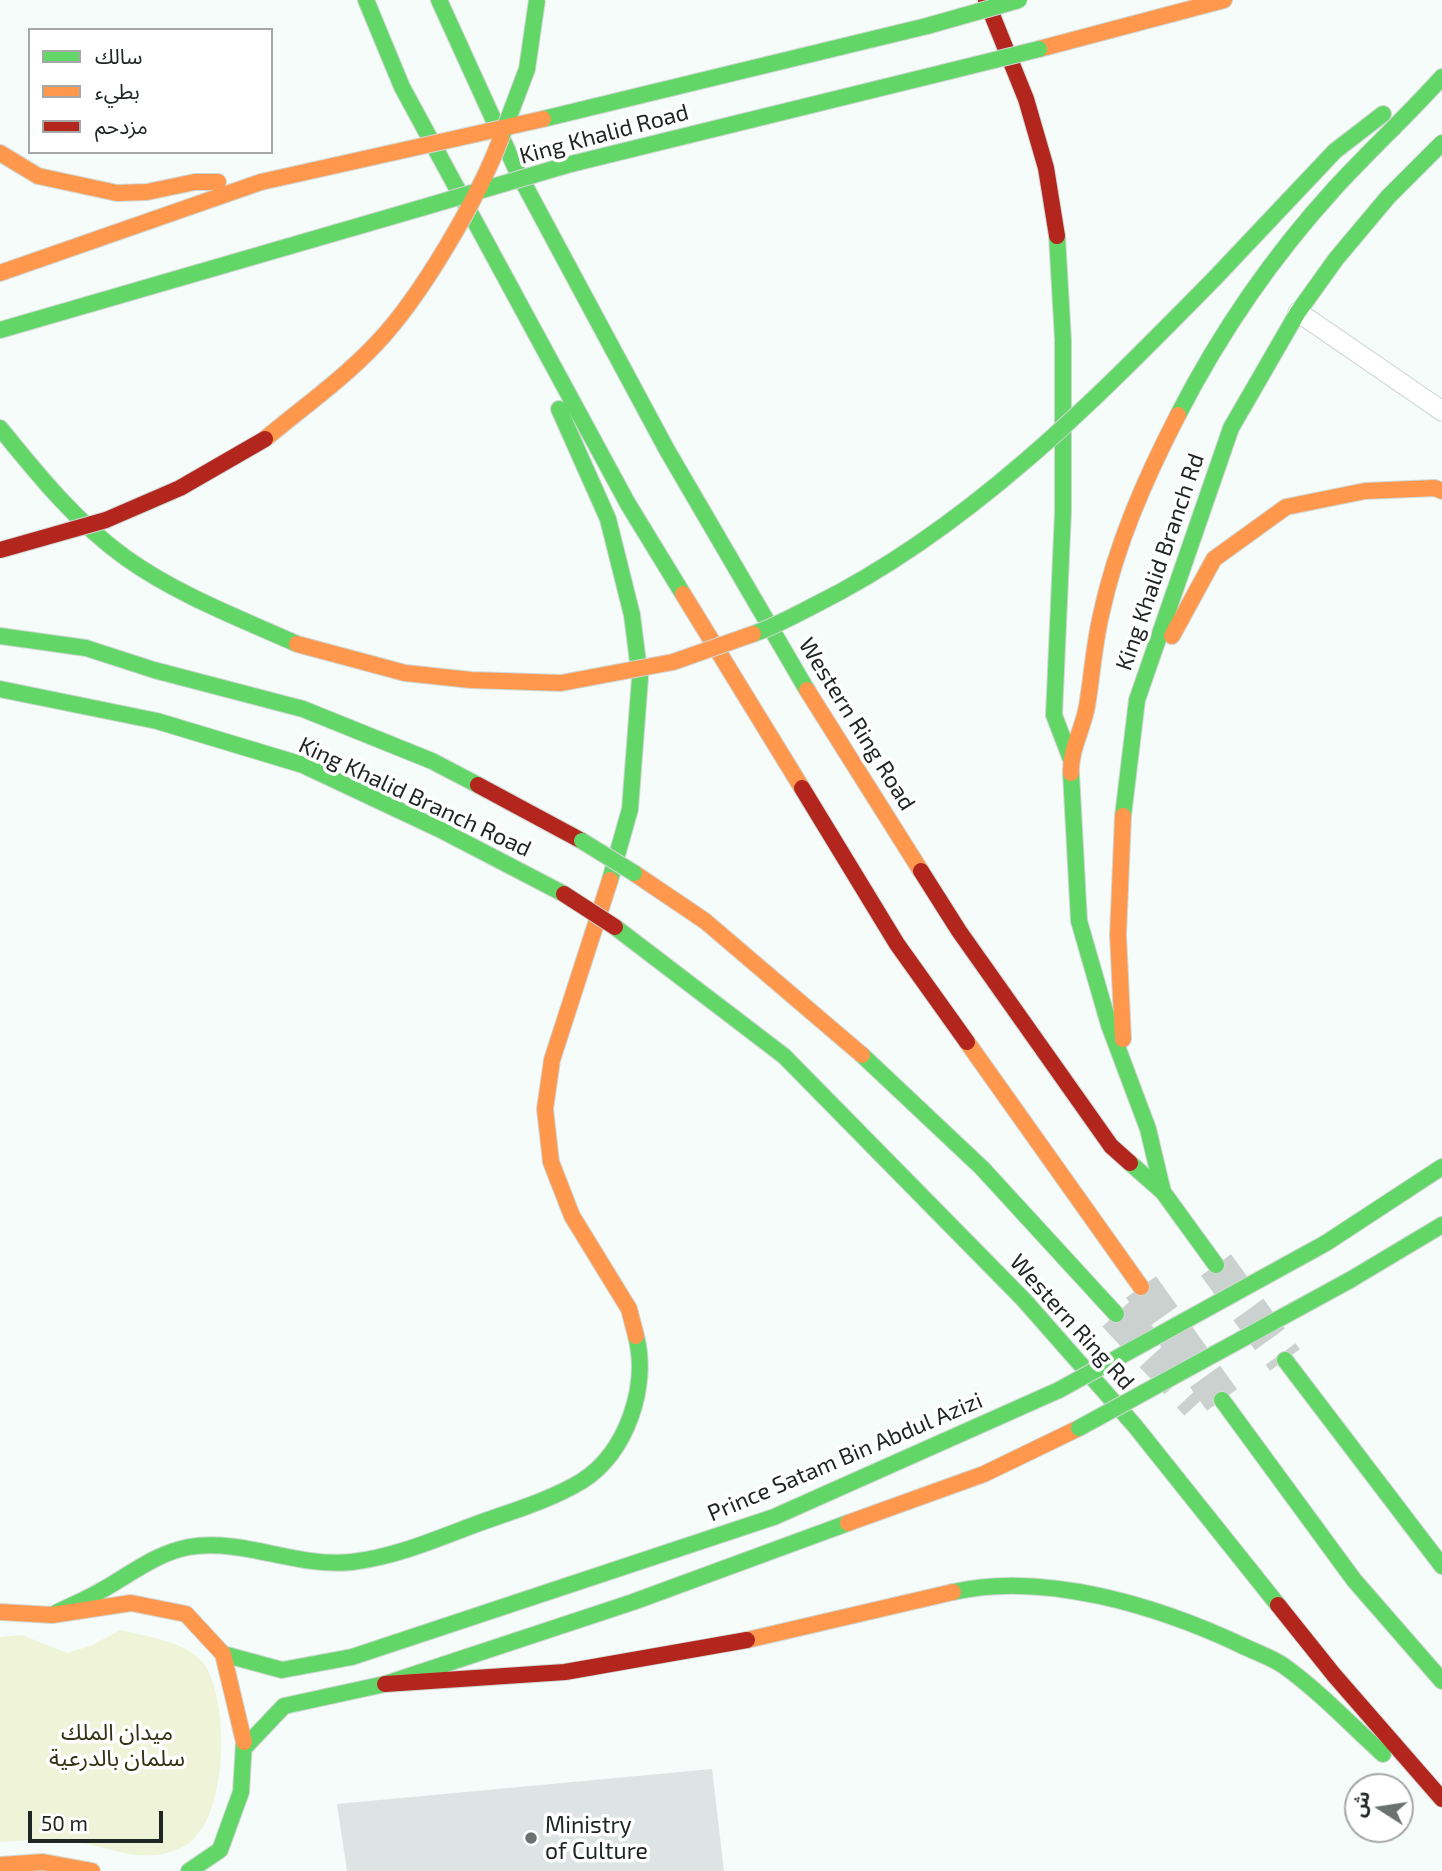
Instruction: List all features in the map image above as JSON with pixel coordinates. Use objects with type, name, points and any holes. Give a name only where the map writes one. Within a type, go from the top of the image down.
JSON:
[{"type":"main road","points":[[366,0],[402,87],[628,504],[897,944],[1141,1287]]},
{"type":"main road","name":"Western Ring Road","points":[[439,0],[516,169],[667,450],[830,727],[959,930],[1111,1146],[1163,1192],[1216,1265]]},
{"type":"main road","points":[[0,550],[106,520],[261,443],[376,344],[426,278],[490,168],[527,69],[537,0]]},
{"type":"main road","points":[[986,0],[1026,99],[1046,168],[1060,258],[1063,512],[1054,715],[1070,757],[1079,921],[1125,1067],[1148,1129],[1163,1192]]},
{"type":"main road","name":"King Khalid Road","points":[[0,272],[261,182],[543,119],[927,26],[1019,0]]},
{"type":"main road","name":"King Khalid Road","points":[[0,330],[567,165],[1038,49],[1224,0]]},
{"type":"main road","points":[[368,48],[402,87]]},
{"type":"main road","points":[[0,428],[55,496],[126,557],[199,601],[298,644],[389,670],[480,681],[572,682],[672,662],[746,639],[820,606],[889,563],[979,500],[1046,446],[1214,279],[1335,151],[1442,67]]},
{"type":"main road","points":[[1070,757],[1083,734],[1095,643],[1109,581],[1125,532],[1151,472],[1202,373],[1253,291],[1322,202],[1409,116],[1442,77]]},
{"type":"main road","name":"King Khalid Branch Rd","points":[[1125,1067],[1118,935],[1124,789],[1137,700],[1231,428],[1298,312],[1336,259],[1388,197],[1442,144]]},
{"type":"main road","points":[[0,153],[38,176],[117,193],[147,192],[195,181],[261,182]]},
{"type":"main road","points":[[52,1615],[103,1590],[153,1559],[190,1547],[234,1548],[306,1562],[351,1562],[397,1554],[537,1502],[583,1480],[609,1454],[630,1419],[639,1388],[641,1355],[629,1309],[572,1216],[551,1162],[545,1109],[552,1060],[592,941],[630,809],[638,733],[638,665],[632,615],[608,519],[481,234]]},
{"type":"main road","points":[[1137,700],[1214,559],[1286,508],[1364,491],[1435,488],[1442,491]]},
{"type":"main road","points":[[0,636],[86,648],[154,670],[303,709],[432,761],[582,841],[705,921],[895,1084],[982,1168],[1116,1314]]},
{"type":"main road","name":"King Khalid Branch Road","points":[[0,689],[157,721],[303,765],[439,829],[564,894],[615,927]]},
{"type":"main road","name":"Western Ring Rd","points":[[615,927],[784,1056],[1024,1300],[1135,1426],[1334,1675],[1442,1799]]},
{"type":"main road","name":"Prince Satam Bin Abdul Azizi","points":[[223,1654],[282,1670],[352,1657],[774,1517],[1059,1390],[1326,1243],[1442,1167]]},
{"type":"main road","points":[[245,1747],[284,1706],[385,1684],[633,1602],[958,1483],[1079,1428],[1350,1280],[1442,1225]]},
{"type":"main road","points":[[1284,1360],[1442,1566]]},
{"type":"main road","points":[[1222,1399],[1318,1535]]},
{"type":"main road","points":[[1227,1434],[1318,1535],[1415,1654],[1442,1681]]},
{"type":"main road","points":[[385,1684],[565,1672],[730,1644],[980,1586],[1053,1589],[1142,1606],[1217,1634],[1283,1665],[1442,1806]]},
{"type":"main road","points":[[0,1612],[52,1615],[131,1603],[186,1614],[223,1654],[245,1747],[241,1792],[214,1871]]},
{"type":"main road","points":[[189,1871],[220,1850]]},
{"type":"main road","points":[[0,1865],[43,1862],[92,1871]]},
{"type":"street","points":[[1298,312],[1442,411]]},
{"type":"green space","name":"ميدان الملك سلمان بالدرعية","points":[[121,1630],[166,1641],[187,1650],[204,1664],[212,1682],[221,1732],[220,1761],[217,1789],[209,1814],[198,1834],[183,1847],[153,1855],[126,1853],[69,1841],[0,1842],[0,1637],[22,1635],[67,1653],[90,1646]]},
{"type":"building","name":"Ministry of Culture","points":[[712,1769],[724,1871],[347,1871],[337,1804]]},
{"type":"tunnel","points":[[1216,1265],[1285,1360]]},
{"type":"tunnel","points":[[1141,1287],[1222,1400]]},
{"type":"tunnel","points":[[1116,1314],[1198,1403]]},
{"type":"traffic: fast","points":[[366,0],[402,87],[628,504],[683,594]]},
{"type":"traffic: fast","points":[[439,0],[516,169],[667,450],[807,690]]},
{"type":"traffic: fast","points":[[501,138],[527,69],[537,0]]},
{"type":"traffic: fast","points":[[927,26],[1019,0]]},
{"type":"traffic: fast","points":[[543,119],[927,26]]},
{"type":"traffic: fast","points":[[950,71],[1039,49]]},
{"type":"traffic: fast","points":[[567,165],[950,71]]},
{"type":"traffic: fast","points":[[1178,415],[1230,325],[1290,241],[1335,188],[1442,77]]},
{"type":"traffic: fast","points":[[1214,279],[1335,151],[1383,114]]},
{"type":"traffic: fast","points":[[1123,816],[1137,700],[1231,428],[1298,312],[1336,259],[1388,197],[1442,143]]},
{"type":"traffic: fast","points":[[421,208],[567,165]]},
{"type":"traffic: fast","points":[[0,330],[421,208]]},
{"type":"traffic: fast","points":[[1057,236],[1063,340],[1063,512],[1054,715],[1070,757]]},
{"type":"traffic: fast","points":[[753,634],[792,617],[872,574],[926,539],[978,500],[1028,459],[1123,371],[1214,279]]},
{"type":"traffic: fast","points":[[559,409],[608,519],[632,615],[640,678],[630,809],[610,880]]},
{"type":"traffic: fast","points":[[0,428],[75,514],[126,558],[188,595],[297,644]]},
{"type":"traffic: fast","points":[[0,636],[86,648],[154,670],[303,709],[432,761],[478,785]]},
{"type":"traffic: fast","points":[[0,689],[157,721],[303,765],[439,829],[564,894]]},
{"type":"traffic: fast","points":[[1071,773],[1079,921],[1109,1025],[1148,1129],[1163,1192]]},
{"type":"traffic: fast","points":[[582,841],[634,873]]},
{"type":"traffic: fast","points":[[615,927],[784,1056],[1024,1300],[1135,1426],[1278,1605]]},
{"type":"traffic: fast","points":[[862,1055],[982,1168],[1116,1314]]},
{"type":"traffic: fast","points":[[1130,1163],[1163,1192],[1216,1265]]},
{"type":"traffic: fast","points":[[1326,1243],[1442,1167]]},
{"type":"traffic: fast","points":[[1350,1280],[1442,1225]]},
{"type":"traffic: fast","points":[[1059,1390],[1326,1243]]},
{"type":"traffic: fast","points":[[1079,1428],[1350,1280]]},
{"type":"traffic: fast","points":[[52,1615],[98,1593],[155,1559],[189,1547],[230,1546],[311,1561],[352,1562],[414,1547],[556,1494],[582,1481],[598,1468],[622,1436],[631,1416],[639,1376],[636,1336]]},
{"type":"traffic: fast","points":[[1285,1360],[1442,1566]]},
{"type":"traffic: fast","points":[[223,1654],[282,1670],[352,1657],[774,1517],[1059,1390]]},
{"type":"traffic: fast","points":[[1222,1400],[1354,1580],[1442,1681]]},
{"type":"traffic: fast","points":[[245,1747],[284,1706],[385,1684],[633,1602],[848,1523]]},
{"type":"traffic: fast","points":[[953,1592],[988,1587],[1062,1589],[1100,1596],[1174,1617],[1284,1666],[1383,1754]]},
{"type":"traffic: fast","points":[[189,1871],[220,1850],[241,1792],[244,1742]]},
{"type":"traffic: slow","points":[[1039,49],[1224,0]]},
{"type":"traffic: slow","points":[[261,182],[543,119]]},
{"type":"traffic: slow","points":[[265,439],[350,369],[393,324],[447,246],[478,189],[501,138]]},
{"type":"traffic: slow","points":[[0,153],[38,176],[117,193],[147,192],[195,182],[218,182]]},
{"type":"traffic: slow","points":[[0,273],[261,182]]},
{"type":"traffic: slow","points":[[1071,773],[1087,706],[1107,589],[1143,488],[1178,415]]},
{"type":"traffic: slow","points":[[1172,636],[1214,559],[1286,507],[1365,491],[1435,488],[1442,491]]},
{"type":"traffic: slow","points":[[683,594],[802,788]]},
{"type":"traffic: slow","points":[[297,644],[405,673],[471,680],[561,683],[673,662],[753,634]]},
{"type":"traffic: slow","points":[[807,690],[921,871]]},
{"type":"traffic: slow","points":[[1123,816],[1118,935],[1123,1039]]},
{"type":"traffic: slow","points":[[634,873],[705,921],[862,1055]]},
{"type":"traffic: slow","points":[[610,880],[552,1060],[545,1109],[551,1162],[572,1216],[629,1309],[636,1336]]},
{"type":"traffic: slow","points":[[967,1042],[1141,1287]]},
{"type":"traffic: slow","points":[[848,1523],[984,1474],[1079,1428]]},
{"type":"traffic: slow","points":[[747,1640],[953,1592]]},
{"type":"traffic: slow","points":[[0,1612],[52,1615],[131,1603],[186,1614],[223,1654],[244,1742]]},
{"type":"traffic: slow","points":[[0,1865],[43,1862],[92,1871]]},
{"type":"traffic: jam","points":[[986,0],[1026,99],[1046,168],[1057,236]]},
{"type":"traffic: jam","points":[[0,550],[106,520],[180,488],[265,439]]},
{"type":"traffic: jam","points":[[478,785],[582,841]]},
{"type":"traffic: jam","points":[[802,788],[897,944],[967,1042]]},
{"type":"traffic: jam","points":[[921,871],[959,931],[1111,1146],[1130,1163]]},
{"type":"traffic: jam","points":[[564,894],[615,927]]},
{"type":"traffic: jam","points":[[1278,1605],[1334,1675],[1442,1799]]},
{"type":"traffic: jam","points":[[385,1684],[565,1672],[747,1640]]},
{"type":"place","name":"Ministry of Culture","points":[[531,1838]]}]
